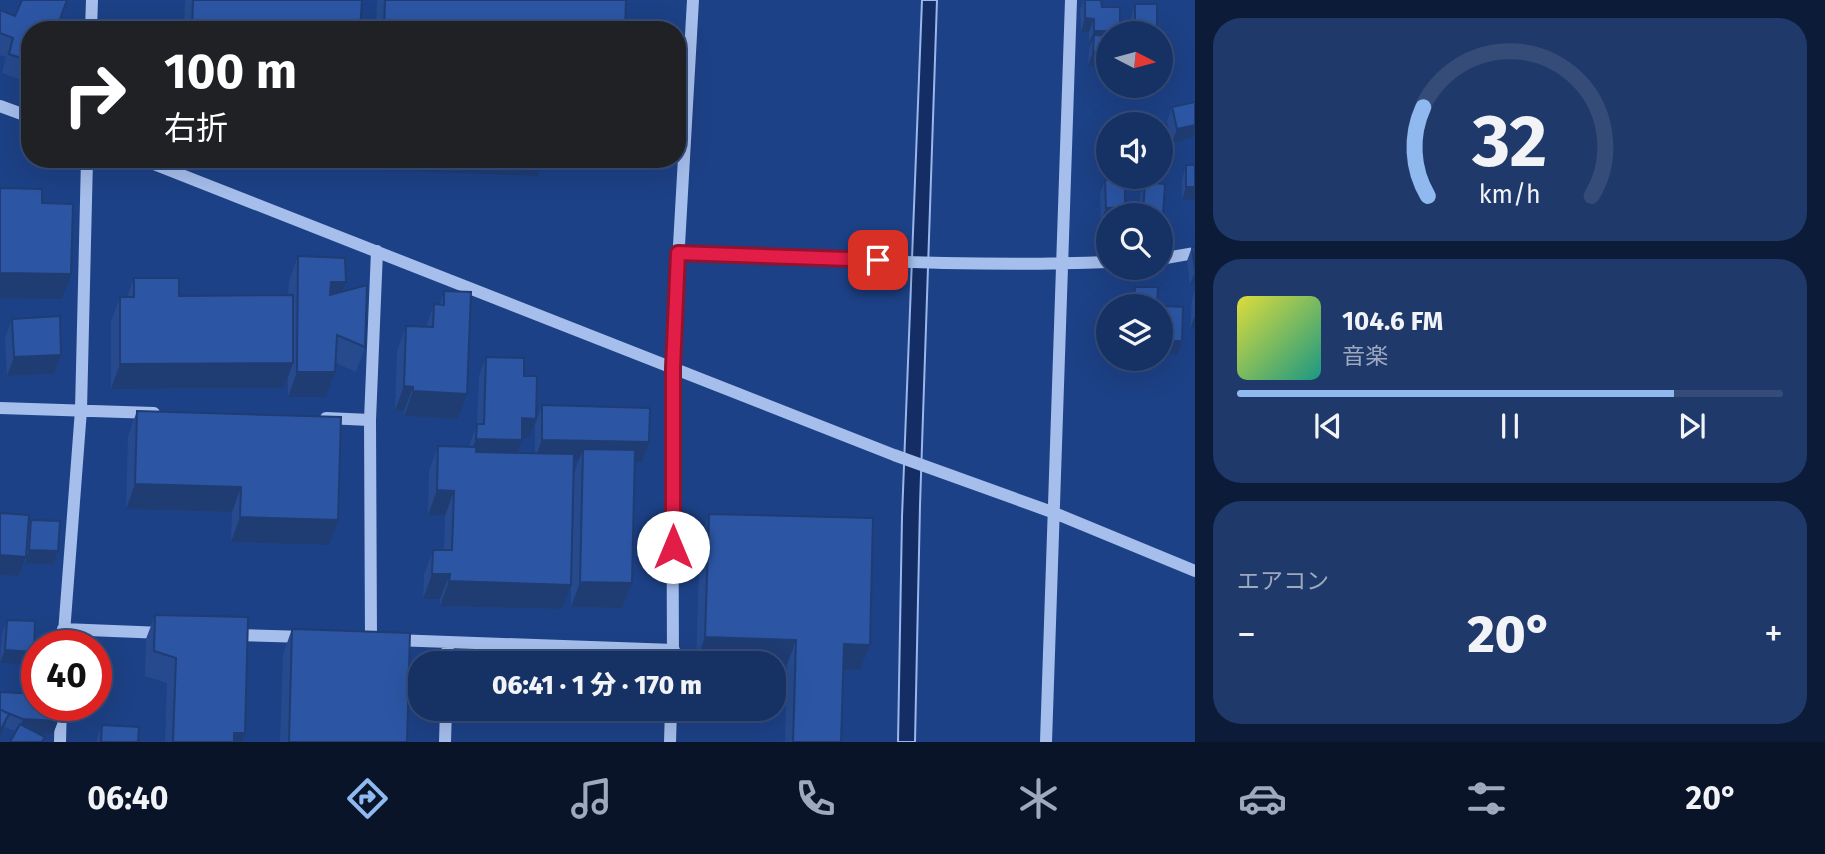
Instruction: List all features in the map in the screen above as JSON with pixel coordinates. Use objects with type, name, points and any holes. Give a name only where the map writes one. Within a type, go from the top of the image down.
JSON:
[{"type":"street","points":[[91,21],[92,0]]},
{"type":"street","points":[[686,118],[693,0]]},
{"type":"street","points":[[1046,742],[1071,0]]},
{"type":"street","points":[[0,106],[21,114]]},
{"type":"street","points":[[87,168],[81,410],[63,629],[170,633]]},
{"type":"street","points":[[164,168],[894,455],[1052,512],[1195,570]]},
{"type":"street","points":[[674,651],[673,368],[683,168]]},
{"type":"street","points":[[377,251],[365,639],[584,651]]},
{"type":"street","points":[[678,253],[945,262],[1096,263]]},
{"type":"street","points":[[1173,257],[1195,253]]},
{"type":"street","points":[[0,408],[164,413]]},
{"type":"street","points":[[315,418],[370,420]]},
{"type":"street","points":[[224,635],[318,638]]},
{"type":"street","points":[[448,642],[448,651]]},
{"type":"street","points":[[60,742],[61,721]]},
{"type":"street","points":[[445,742],[446,721]]},
{"type":"street","points":[[670,742],[671,721]]},
{"type":"water","points":[[922,0],[937,0],[915,742],[898,742],[902,517]]},
{"type":"building","points":[[22,0],[67,0],[59,21],[21,21],[21,58],[9,54],[13,38],[0,33],[0,10],[15,16]]},
{"type":"building","points":[[193,0],[362,0],[361,21],[192,21]]},
{"type":"building","points":[[385,0],[626,0],[625,21],[384,21]]},
{"type":"building","points":[[1085,0],[1101,0],[1102,7],[1120,7],[1120,21],[1096,21],[1096,31],[1094,19],[1085,18]]},
{"type":"building","points":[[1135,4],[1157,4],[1157,21],[1135,21]]},
{"type":"building","points":[[1094,35],[1096,35],[1096,52],[1093,52]]},
{"type":"building","points":[[1195,102],[1195,125],[1177,129],[1172,107]]},
{"type":"building","points":[[1186,165],[1195,165],[1195,187],[1186,187]]},
{"type":"building","points":[[0,188],[42,189],[42,203],[73,204],[71,274],[0,273]]},
{"type":"building","points":[[1105,189],[1125,189],[1125,203],[1106,203]]},
{"type":"building","points":[[1145,189],[1165,189],[1164,203],[1144,203]]},
{"type":"building","points":[[1192,247],[1195,247],[1195,271]]},
{"type":"building","points":[[298,256],[345,258],[346,282],[331,282],[330,295],[367,285],[365,347],[337,335],[335,372],[297,372]]},
{"type":"building","points":[[134,278],[179,278],[179,296],[293,295],[293,363],[120,364],[120,297],[134,297]]},
{"type":"building","points":[[1135,287],[1158,287],[1158,294],[1135,294]]},
{"type":"building","points":[[444,291],[471,292],[467,394],[413,391],[413,387],[404,386],[406,326],[433,327],[434,304],[444,305]]},
{"type":"building","points":[[1173,306],[1183,307],[1182,341],[1173,341]]},
{"type":"building","points":[[60,316],[61,355],[14,357],[12,319]]},
{"type":"building","points":[[486,357],[524,358],[524,376],[537,376],[536,419],[522,418],[522,440],[476,439],[477,424],[484,424]]},
{"type":"building","points":[[542,405],[650,408],[649,442],[542,440]]},
{"type":"building","points":[[137,411],[341,417],[338,520],[240,517],[241,487],[135,484]]},
{"type":"building","points":[[438,446],[476,447],[476,452],[574,454],[571,585],[449,581],[450,574],[432,574],[433,550],[452,550],[454,491],[437,490]]},
{"type":"building","points":[[583,449],[635,450],[632,583],[580,582]]},
{"type":"building","points":[[0,513],[29,515],[26,557],[0,555]]},
{"type":"building","points":[[709,514],[873,518],[870,645],[844,644],[841,742],[793,742],[796,640],[705,637]]},
{"type":"building","points":[[31,520],[60,521],[58,551],[29,550]]},
{"type":"building","points":[[155,615],[248,617],[245,733],[234,733],[234,742],[173,742],[176,658],[154,651]]},
{"type":"building","points":[[7,620],[35,621],[35,630],[21,630],[21,651],[5,650]]},
{"type":"building","points":[[292,629],[410,633],[407,742],[289,742]]},
{"type":"building","points":[[0,692],[21,693],[21,718],[0,709]]},
{"type":"building","points":[[0,709],[9,714],[0,731]]},
{"type":"building","points":[[20,724],[45,737],[42,742],[10,742]]},
{"type":"building","points":[[102,725],[139,727],[138,742],[101,742]]},
{"type":"route","points":[[673,547],[673,368],[678,253],[878,260]]}]
